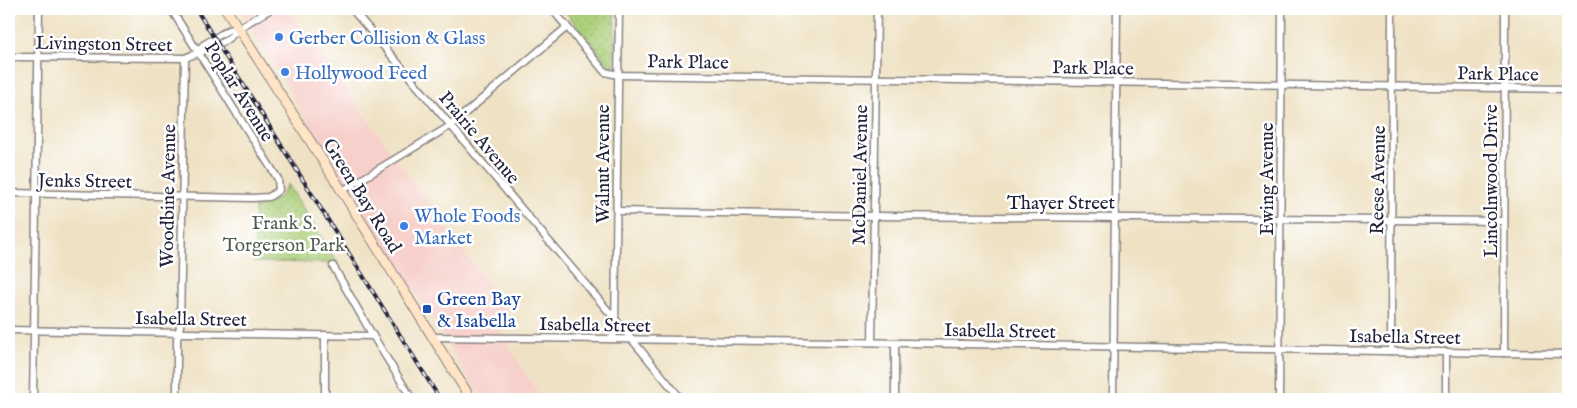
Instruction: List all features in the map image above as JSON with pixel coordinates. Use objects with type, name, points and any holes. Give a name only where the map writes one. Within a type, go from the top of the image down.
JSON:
[{"type":"main road","name":"Green Bay Road","points":[[226,9],[472,399]]},
{"type":"street","points":[[33,399],[39,9]]},
{"type":"street","name":"Poplar Avenue","points":[[171,9],[278,179],[279,190]]},
{"type":"street","name":"Livingston Street","points":[[9,57],[185,58],[198,52],[207,51],[232,36],[239,28],[271,9]]},
{"type":"street","name":"Prairie Avenue","points":[[352,9],[681,399]]},
{"type":"street","points":[[552,9],[605,72],[618,75]]},
{"type":"street","name":"Walnut Avenue","points":[[611,339],[615,332],[619,9]]},
{"type":"street","name":"McDaniel Avenue","points":[[872,342],[877,9]]},
{"type":"street","points":[[1113,399],[1118,9]]},
{"type":"street","name":"Ewing Avenue","points":[[1280,399],[1282,9]]},
{"type":"street","name":"Reese Avenue","points":[[1390,351],[1392,9]]},
{"type":"street","name":"Lincolnwood Drive","points":[[1504,353],[1505,9]]},
{"type":"street","points":[[342,191],[450,126],[567,27]]},
{"type":"street","name":"Woodbine Avenue","points":[[177,399],[185,58]]},
{"type":"street","name":"Park Place","points":[[618,75],[1568,90]]},
{"type":"street","name":"Jenks Street","points":[[9,193],[269,197],[279,190]]},
{"type":"street","name":"Thayer Street","points":[[617,211],[874,216],[1504,221]]},
{"type":"street","points":[[333,266],[412,399]]},
{"type":"street","name":"Isabella Street","points":[[9,330],[178,336],[373,336]]},
{"type":"street","points":[[325,399],[326,335]]},
{"type":"street","name":"Isabella Street","points":[[432,337],[872,342],[1568,354]]},
{"type":"street","points":[[895,343],[895,399]]},
{"type":"street","points":[[1446,352],[1446,399]]},
{"type":"shaded area","points":[[239,9],[288,9],[521,331],[499,331],[542,399],[482,399]]},
{"type":"green space","points":[[563,9],[615,9],[614,68],[611,67]]},
{"type":"green space","name":"Frank S. Torgerson Park","points":[[288,184],[338,263],[254,262],[255,204],[257,201],[271,202],[280,197]]},
{"type":"railway","points":[[196,9],[440,399]]},
{"type":"place","name":"Gerber Collision & Glass","points":[[279,37]]},
{"type":"place","name":"Hollywood Feed","points":[[285,72]]},
{"type":"place","name":"Whole Foods Market","points":[[404,226]]},
{"type":"place","name":"Green Bay & Isabella","points":[[427,309]]}]
